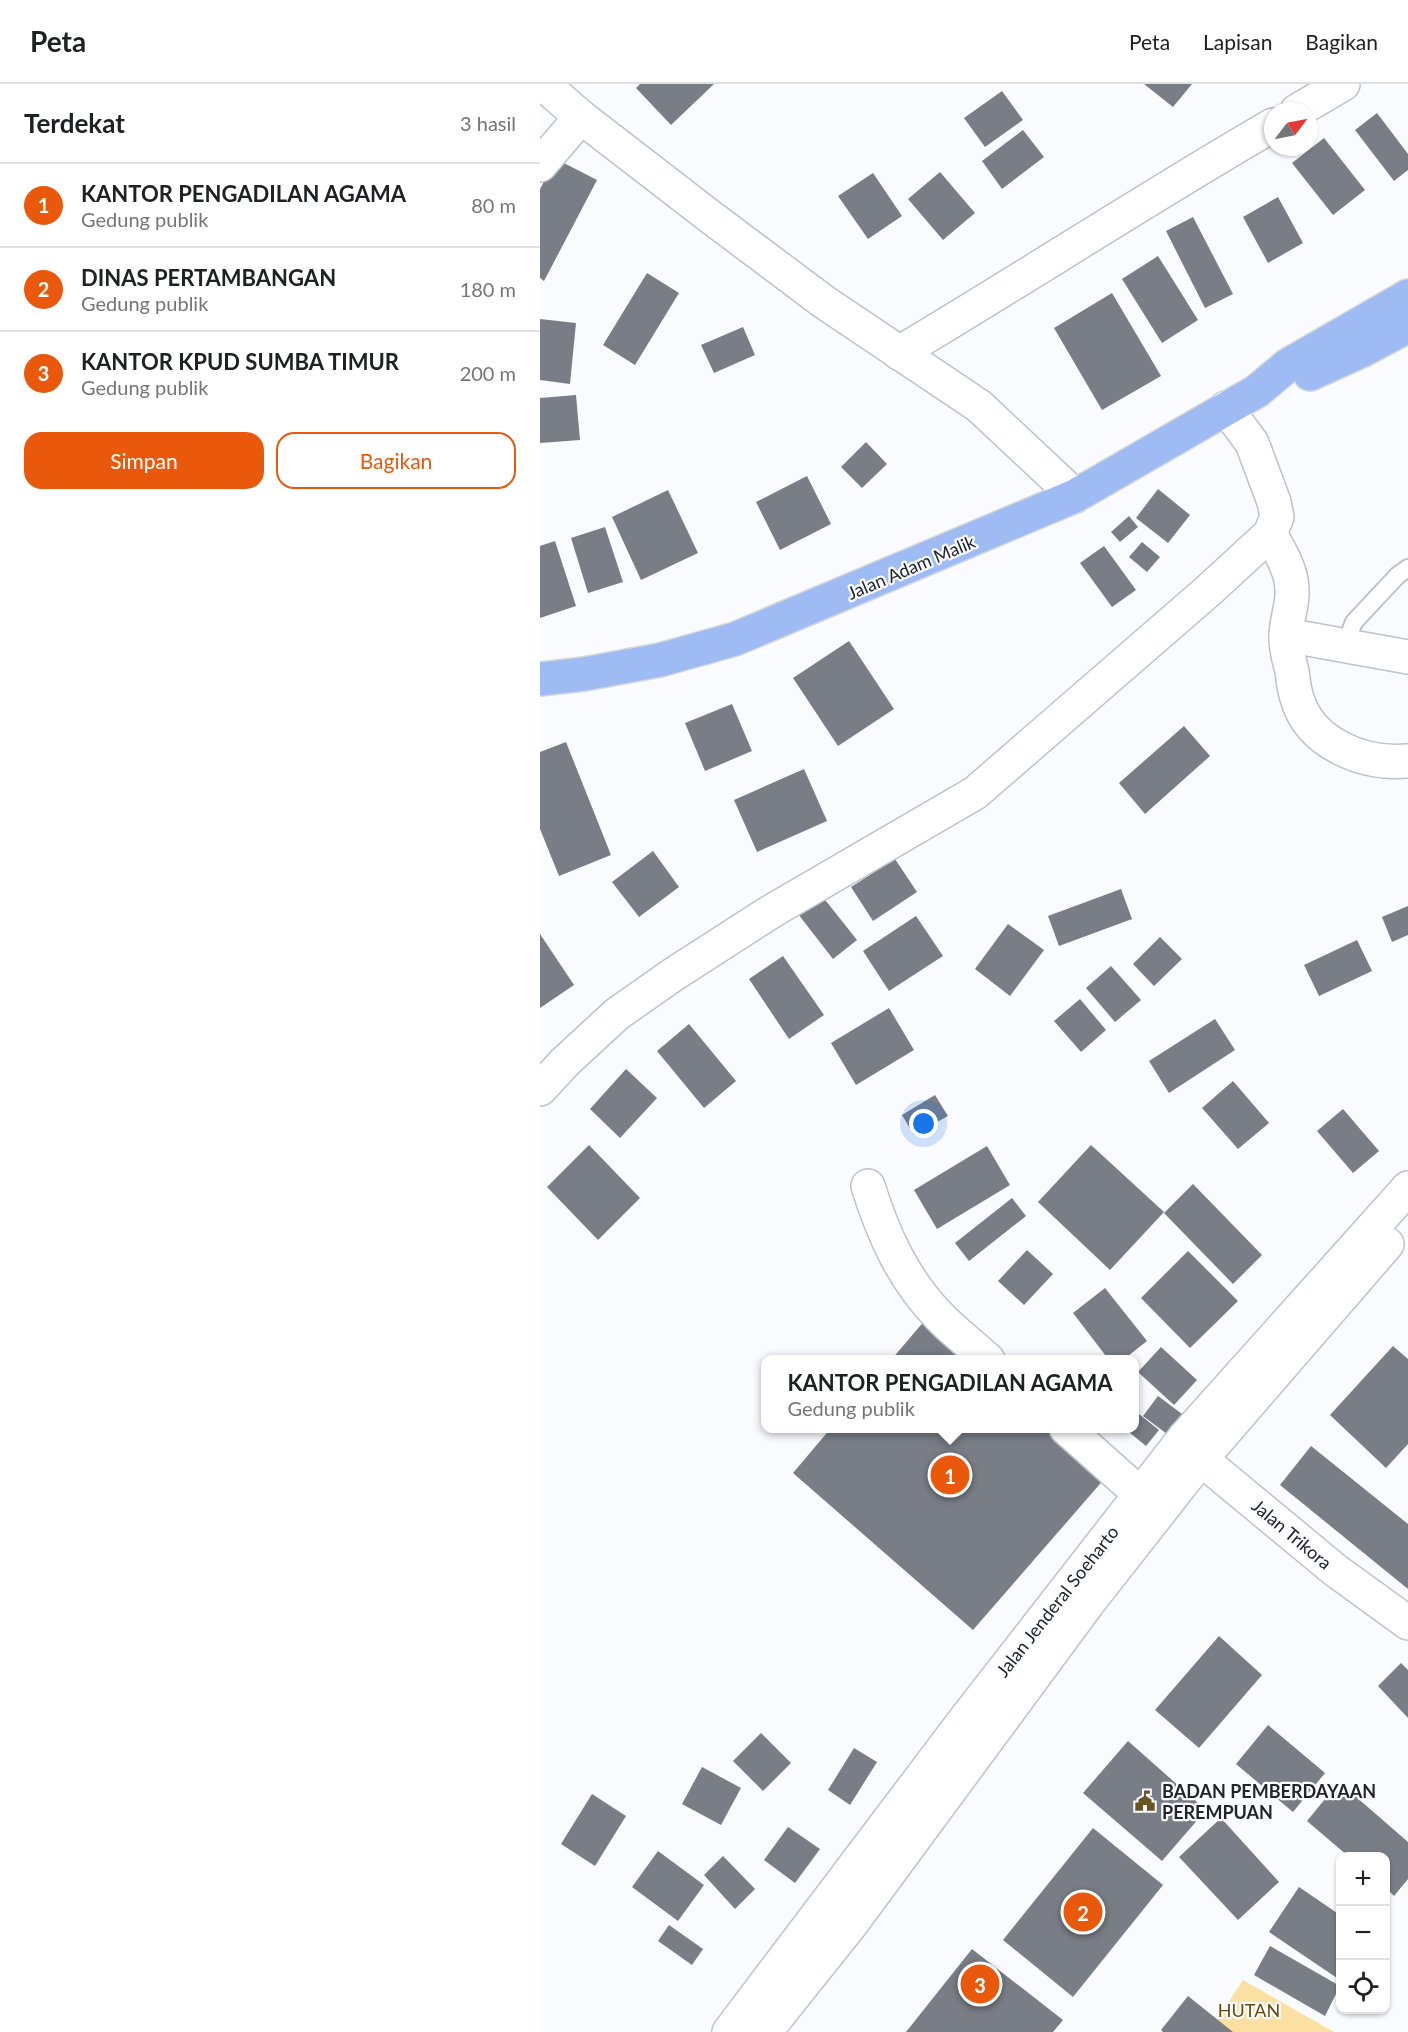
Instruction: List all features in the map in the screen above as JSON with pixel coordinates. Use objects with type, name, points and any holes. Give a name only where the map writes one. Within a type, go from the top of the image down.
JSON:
[{"type":"highway","name":"Jalan Adam Malik","points":[[540,679],[584,674],[660,660],[735,639],[1075,496],[1257,391],[1288,365],[1408,296]]},
{"type":"highway","name":"Jalan Adam Malik","points":[[1257,391],[1294,381],[1363,350],[1408,326]]},
{"type":"main road","points":[[543,84],[581,117],[824,303],[979,406],[1075,496]]},
{"type":"main road","points":[[1312,102],[1343,84]]},
{"type":"main road","points":[[540,165],[581,117]]},
{"type":"main road","points":[[899,353],[1264,130]]},
{"type":"main road","points":[[540,1089],[565,1062],[617,1014],[674,974],[772,911],[975,793],[1270,534],[1276,517],[1274,502],[1252,443],[1226,408]]},
{"type":"main road","points":[[1270,534],[1280,550],[1291,577],[1292,607],[1286,635],[1297,699],[1311,725],[1336,747],[1350,753],[1374,760],[1408,761]]},
{"type":"main road","points":[[1286,635],[1408,657]]},
{"type":"main road","points":[[868,1186],[879,1223],[904,1272],[938,1316],[983,1355]]},
{"type":"main road","name":"Jalan Jenderal Soeharto","points":[[765,2032],[852,1923],[1088,1604],[1193,1448],[1408,1188]]},
{"type":"main road","name":"Jalan Jenderal Soeharto","points":[[729,2032],[906,1797],[1140,1494],[1193,1448],[1408,1220]]},
{"type":"main road","points":[[1072,1433],[1140,1494]]},
{"type":"main road","name":"Jalan Trikora","points":[[1193,1448],[1335,1570],[1408,1623]]},
{"type":"main road","points":[[906,1797],[933,1815]]},
{"type":"lane","points":[[1345,645],[1354,622],[1408,568]]},
{"type":"green space","name":"HUTAN","points":[[1243,1980],[1334,2032],[1221,2032],[1216,2021]]},
{"type":"building","points":[[640,84],[714,84],[671,125],[636,88]]},
{"type":"building","points":[[1144,84],[1192,84],[1173,107]]},
{"type":"building","points":[[1002,91],[1023,120],[985,147],[964,118]]},
{"type":"building","points":[[1377,113],[1408,154],[1408,170],[1394,181],[1355,130]]},
{"type":"building","points":[[1023,130],[1044,157],[1002,189],[982,161]]},
{"type":"building","points":[[1324,138],[1365,190],[1333,215],[1292,163],[1301,156],[1318,156],[1318,143]]},
{"type":"building","points":[[556,159],[597,180],[544,281],[540,278],[540,189]]},
{"type":"building","points":[[940,172],[975,213],[943,240],[908,199]]},
{"type":"building","points":[[873,173],[902,216],[868,239],[838,196]]},
{"type":"building","points":[[1278,197],[1303,243],[1268,263],[1243,217]]},
{"type":"building","points":[[1193,217],[1233,294],[1205,308],[1166,231]]},
{"type":"building","points":[[1158,256],[1198,320],[1162,343],[1122,279]]},
{"type":"building","points":[[647,273],[679,293],[635,365],[603,345]]},
{"type":"building","points":[[1112,293],[1161,376],[1102,410],[1054,328]]},
{"type":"building","points":[[540,319],[576,323],[570,384],[540,380]]},
{"type":"building","points":[[743,327],[755,355],[714,373],[701,345]]},
{"type":"building","points":[[576,395],[580,440],[540,443],[540,398]]},
{"type":"building","points":[[866,442],[887,464],[862,488],[841,467]]},
{"type":"building","points":[[807,476],[831,524],[780,550],[756,502]]},
{"type":"building","points":[[1158,489],[1190,515],[1168,543],[1136,518]]},
{"type":"building","points":[[668,490],[698,553],[641,580],[612,517]]},
{"type":"building","points":[[1129,516],[1138,527],[1120,542],[1111,532]]},
{"type":"building","points":[[605,527],[623,582],[588,593],[571,538]]},
{"type":"building","points":[[555,541],[576,606],[540,618],[540,546]]},
{"type":"building","points":[[1142,542],[1160,557],[1147,572],[1129,557]]},
{"type":"building","points":[[1104,546],[1136,590],[1112,607],[1080,563]]},
{"type":"building","points":[[849,641],[894,709],[838,746],[793,678]]},
{"type":"building","points":[[732,704],[752,751],[705,771],[685,723]]},
{"type":"building","points":[[1184,726],[1210,756],[1145,814],[1119,783]]},
{"type":"building","points":[[566,742],[611,855],[559,876],[540,829],[540,752]]},
{"type":"building","points":[[804,769],[827,821],[757,852],[734,800]]},
{"type":"building","points":[[653,851],[679,887],[639,917],[612,882]]},
{"type":"building","points":[[895,859],[917,892],[873,921],[851,887]]},
{"type":"building","points":[[1121,889],[1132,919],[1059,946],[1048,916]]},
{"type":"building","points":[[818,891],[857,940],[833,959],[795,910]]},
{"type":"building","points":[[1408,906],[1408,935],[1392,942],[1382,917]]},
{"type":"building","points":[[916,916],[943,956],[889,991],[863,951]]},
{"type":"building","points":[[1008,924],[1044,950],[1010,996],[975,969]]},
{"type":"building","points":[[540,934],[574,985],[540,1008]]},
{"type":"building","points":[[1160,937],[1182,959],[1154,986],[1133,964]]},
{"type":"building","points":[[1357,940],[1372,971],[1319,996],[1304,965]]},
{"type":"building","points":[[783,956],[824,1015],[789,1039],[749,979]]},
{"type":"building","points":[[1111,966],[1141,1000],[1115,1022],[1086,988]]},
{"type":"building","points":[[1080,999],[1106,1030],[1081,1052],[1054,1021]]},
{"type":"building","points":[[889,1008],[914,1050],[856,1085],[831,1043]]},
{"type":"building","points":[[1215,1019],[1235,1050],[1169,1093],[1149,1061]]},
{"type":"building","points":[[689,1024],[736,1081],[704,1108],[657,1051]]},
{"type":"building","points":[[626,1069],[657,1098],[620,1138],[590,1109]]},
{"type":"building","points":[[1233,1081],[1269,1123],[1238,1149],[1202,1108]]},
{"type":"building","points":[[935,1095],[948,1116],[914,1135],[902,1115]]},
{"type":"building","points":[[1343,1109],[1379,1151],[1353,1173],[1317,1131]]},
{"type":"building","points":[[589,1145],[640,1198],[598,1240],[547,1187]]},
{"type":"building","points":[[1091,1145],[1164,1212],[1110,1270],[1038,1202]]},
{"type":"building","points":[[987,1146],[1010,1185],[937,1229],[914,1190]]},
{"type":"building","points":[[1193,1184],[1262,1255],[1233,1284],[1164,1213]]},
{"type":"building","points":[[1012,1198],[1026,1216],[969,1261],[955,1243]]},
{"type":"building","points":[[1027,1250],[1053,1274],[1024,1305],[998,1281]]},
{"type":"building","points":[[1188,1251],[1238,1301],[1190,1348],[1141,1298]]},
{"type":"building","points":[[1105,1288],[1147,1341],[1129,1355],[1105,1355],[1073,1313]]},
{"type":"building","points":[[926,1319],[966,1355],[895,1355]]},
{"type":"building","points":[[1393,1346],[1408,1359],[1408,1444],[1386,1468],[1330,1415]]},
{"type":"building","points":[[1161,1347],[1197,1380],[1174,1405],[1139,1371]]},
{"type":"building","points":[[1158,1396],[1182,1414],[1167,1434],[1143,1416]]},
{"type":"building","points":[[1139,1414],[1159,1430],[1146,1446],[1130,1433],[1139,1433]]},
{"type":"building","points":[[827,1433],[1057,1433],[1106,1477],[973,1630],[793,1473]]},
{"type":"building","points":[[1311,1446],[1408,1524],[1408,1589],[1280,1485]]},
{"type":"building","points":[[1219,1636],[1262,1675],[1199,1748],[1155,1710]]},
{"type":"building","points":[[1401,1663],[1408,1670],[1408,1718],[1378,1686]]},
{"type":"building","points":[[1268,1725],[1325,1773],[1293,1812],[1236,1764]]},
{"type":"building","points":[[761,1733],[791,1763],[763,1791],[733,1761]]},
{"type":"building","name":"BADAN PEMBERDAYAAN PEREMPUAN","points":[[1128,1741],[1206,1810],[1162,1861],[1083,1793]]},
{"type":"building","points":[[854,1748],[877,1762],[850,1805],[828,1790]]},
{"type":"building","points":[[702,1767],[741,1788],[721,1825],[682,1804]]},
{"type":"building","points":[[1339,1782],[1408,1842],[1408,1879],[1394,1896],[1390,1892],[1390,1852],[1343,1852],[1307,1821]]},
{"type":"building","points":[[592,1794],[626,1816],[595,1866],[561,1844]]},
{"type":"building","points":[[1221,1818],[1279,1882],[1238,1920],[1179,1857]]},
{"type":"building","points":[[788,1827],[820,1849],[795,1883],[764,1860]]},
{"type":"building","points":[[1093,1828],[1163,1885],[1073,1997],[1003,1940]]},
{"type":"building","points":[[658,1851],[704,1885],[678,1921],[632,1887]]},
{"type":"building","points":[[723,1856],[755,1889],[735,1909],[704,1875]]},
{"type":"building","points":[[1299,1887],[1336,1912],[1336,1977],[1269,1932]]},
{"type":"building","points":[[669,1925],[703,1949],[692,1965],[658,1941]]},
{"type":"building","points":[[1270,1946],[1336,1984],[1336,1994],[1325,2016],[1254,1975]]},
{"type":"building","points":[[972,1949],[1063,2020],[1053,2032],[906,2032]]},
{"type":"building","points":[[1188,1996],[1233,2032],[1163,2032],[1161,2030]]},
{"type":"place","name":"KANTOR PENGADILAN AGAMA","points":[[950,1475]]},
{"type":"place","name":"BADAN PEMBERDAYAAN PEREMPUAN","points":[[1145,1801]]},
{"type":"place","name":"DINAS PERTAMBANGAN","points":[[1083,1912]]},
{"type":"place","name":"KANTOR KPUD SUMBA TIMUR","points":[[980,1984]]}]
